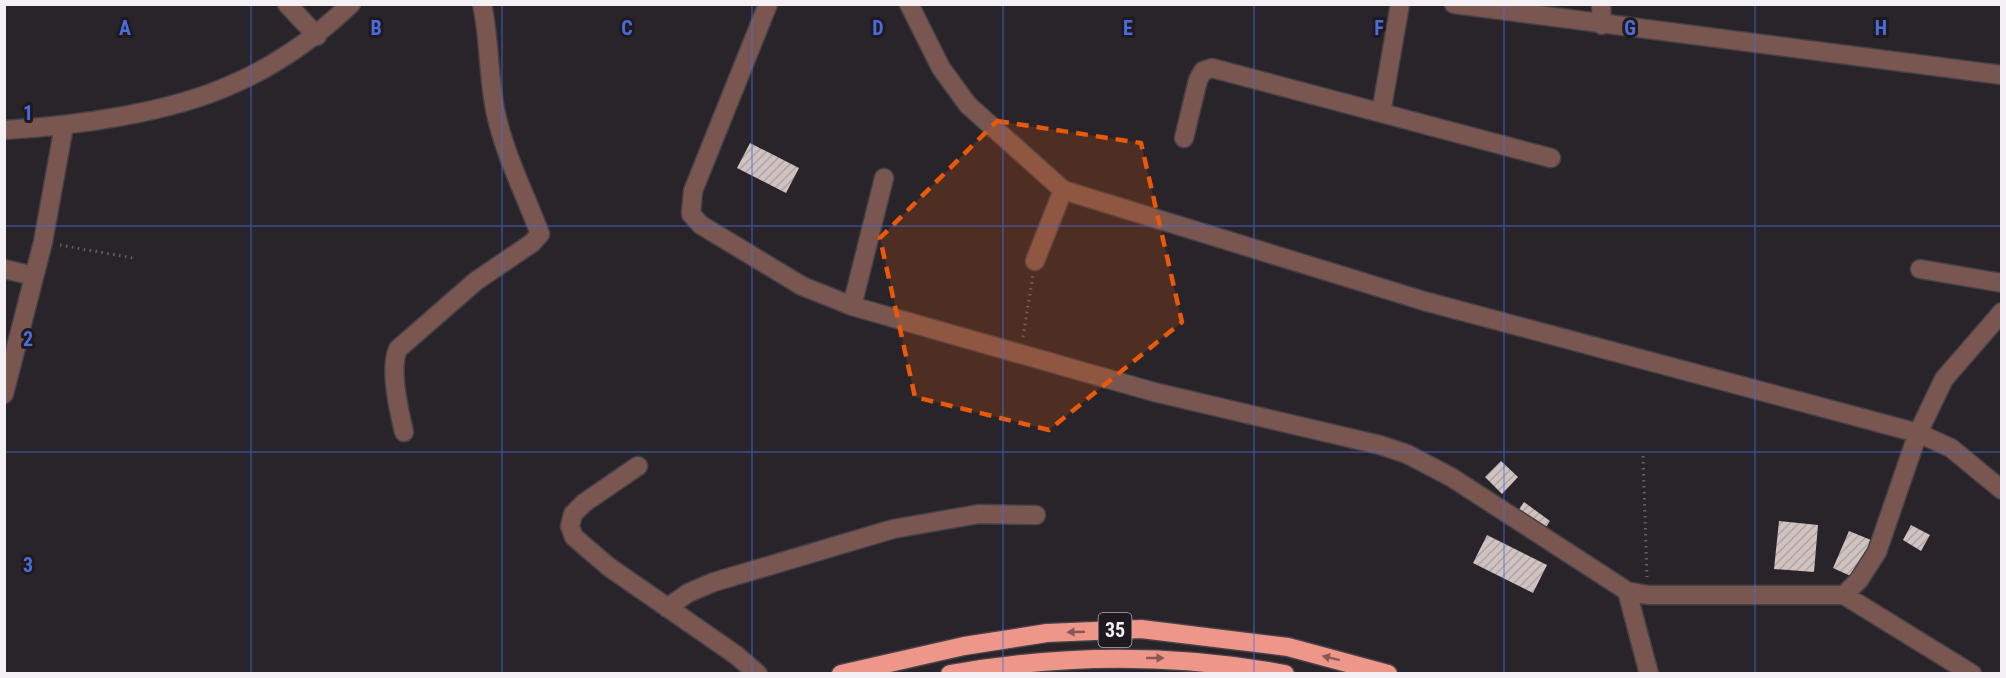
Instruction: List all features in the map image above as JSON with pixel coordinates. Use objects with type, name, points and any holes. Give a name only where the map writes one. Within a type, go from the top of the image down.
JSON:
[{"type":"highway","name":"35","points":[[841,674],[964,646],[1047,633],[1141,629],[1288,647],[1388,674]]},
{"type":"highway","name":"35","points":[[950,674],[1063,658],[1157,658],[1285,674]]},
{"type":"street","points":[[287,4],[317,36]]},
{"type":"street","points":[[4,130],[64,126],[182,102],[233,85],[317,36],[351,4]]},
{"type":"street","points":[[404,432],[394,365],[398,350],[476,281],[532,243],[540,234],[503,140],[495,112],[488,32],[482,4]]},
{"type":"street","points":[[768,4],[693,191],[692,213],[701,225],[802,286],[852,306],[1154,392],[1369,442],[1407,454],[1451,477],[1627,591],[1648,596],[1844,595],[1972,674]]},
{"type":"street","points":[[909,4],[941,68],[968,105],[1063,190],[1424,301],[1918,433],[1951,448],[2001,490]]},
{"type":"street","points":[[1381,113],[1400,4]]},
{"type":"street","points":[[1454,4],[2001,75]]},
{"type":"street","points":[[1601,4],[1602,25]]},
{"type":"street","points":[[1184,138],[1198,80],[1203,71],[1212,68],[1551,158]]},
{"type":"street","points":[[4,394],[43,242],[64,126]]},
{"type":"street","points":[[852,306],[884,178]]},
{"type":"street","points":[[1035,261],[1063,190]]},
{"type":"street","points":[[4,269],[34,276]]},
{"type":"street","points":[[1920,269],[2001,283]]},
{"type":"street","points":[[1844,595],[1859,580],[1876,552],[1918,433],[1944,379],[2001,312]]},
{"type":"street","points":[[638,466],[584,503],[573,514],[570,526],[574,537],[582,546],[736,655],[758,674]]},
{"type":"street","points":[[667,608],[688,593],[714,582],[893,529],[980,514],[1036,515]]},
{"type":"street","points":[[1627,591],[1648,674]]},
{"type":"path","points":[[43,242],[133,258]]},
{"type":"path","points":[[1020,354],[1035,261]]},
{"type":"path","points":[[1643,456],[1648,596]]},
{"type":"highlighted area","points":[[997,121],[1141,143],[1182,322],[1049,430],[915,397],[880,238]]},
{"type":"building","points":[[750,143],[799,168],[786,193],[737,168]]},
{"type":"building","points":[[1501,461],[1518,477],[1502,494],[1485,477]]},
{"type":"building","points":[[1524,502],[1550,521],[1544,530],[1518,511]]},
{"type":"building","points":[[1779,521],[1818,525],[1814,572],[1774,569]]},
{"type":"building","points":[[1911,525],[1930,535],[1921,551],[1903,540]]},
{"type":"building","points":[[1849,531],[1871,540],[1855,578],[1833,568]]},
{"type":"building","points":[[1487,535],[1547,565],[1533,593],[1473,563]]}]
